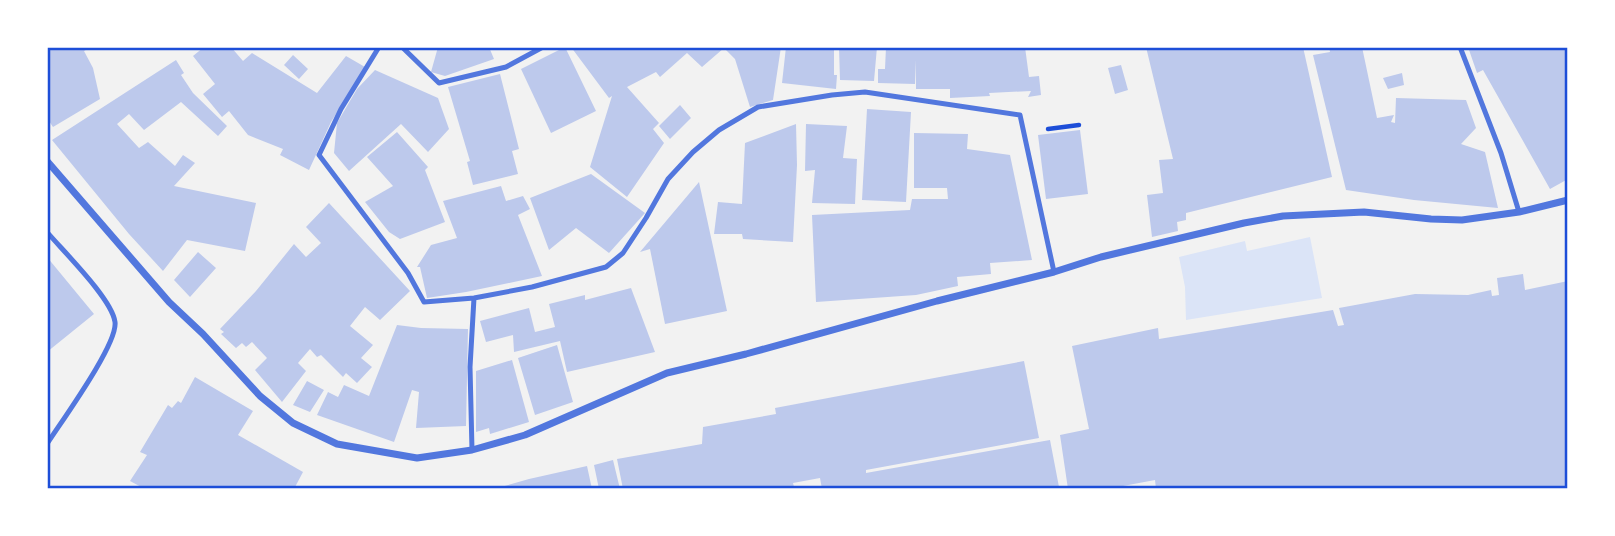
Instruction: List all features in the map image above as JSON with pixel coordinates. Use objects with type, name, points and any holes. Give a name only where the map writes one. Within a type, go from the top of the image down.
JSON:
[{"type":"street","points":[[47,161],[170,302],[260,396],[293,423],[337,444],[417,458],[472,450],[525,435],[667,373],[1054,272],[1101,257],[1244,222],[1283,216],[1364,212],[1462,220],[1519,212],[1568,200]]},
{"type":"lane","points":[[379,47],[341,109],[319,155],[408,273],[424,302],[474,298],[532,287],[606,267],[623,253],[668,178],[692,152],[719,130],[758,107],[865,92],[1020,115],[1054,272]]},
{"type":"lane","points":[[402,47],[439,83],[506,67],[543,47]]},
{"type":"lane","points":[[1460,47],[1501,153],[1519,212]]},
{"type":"lane","points":[[47,232],[109,304],[116,324],[111,344],[47,444]]},
{"type":"lane","points":[[472,450],[474,298]]},
{"type":"path","points":[[1045,130],[1079,125]]},
{"type":"shaded area","points":[[1310,237],[1322,298],[1186,320],[1185,287],[1179,257],[1245,241],[1247,251]]},
{"type":"building","points":[[91,47],[84,51],[93,68],[100,99],[53,127],[47,118],[47,49]]},
{"type":"building","points":[[204,47],[231,47],[243,61],[252,53],[317,93],[346,56],[365,67],[331,122],[309,170],[280,155],[283,149],[248,135],[229,111],[222,117],[203,94],[215,84],[193,56]]},
{"type":"building","points":[[438,47],[489,47],[494,59],[445,76],[431,72]]},
{"type":"building","points":[[565,47],[596,111],[551,133],[521,69]]},
{"type":"building","points":[[571,47],[781,47],[773,100],[750,107],[735,59],[724,48],[702,67],[687,53],[660,77],[656,72],[627,87],[659,123],[653,129],[664,143],[627,197],[590,167],[612,96],[609,98]]},
{"type":"building","points":[[786,47],[834,47],[836,89],[782,83]]},
{"type":"building","points":[[839,47],[877,47],[874,81],[840,80]]},
{"type":"building","points":[[886,47],[1025,47],[1029,77],[1039,76],[1041,95],[1028,97],[1031,91],[950,98],[950,89],[916,89],[916,60],[915,84],[878,83],[878,69],[885,69]]},
{"type":"building","points":[[1146,47],[1303,47],[1332,177],[1186,213],[1186,220],[1177,222],[1178,231],[1152,237],[1147,195],[1163,193],[1159,160],[1173,159]]},
{"type":"building","points":[[1329,47],[1362,47],[1377,118],[1394,115],[1391,122],[1395,123],[1396,98],[1466,100],[1476,128],[1461,144],[1485,152],[1498,208],[1346,190],[1313,55],[1330,52]]},
{"type":"building","points":[[1468,47],[1568,47],[1568,179],[1550,189],[1483,70],[1477,73]]},
{"type":"building","points":[[293,55],[308,69],[299,79],[284,65]]},
{"type":"building","points":[[176,60],[184,73],[181,75],[193,93],[227,126],[218,136],[181,102],[144,130],[129,114],[117,124],[139,148],[148,142],[175,166],[183,155],[195,163],[174,186],[256,203],[245,251],[187,240],[163,271],[52,140]]},
{"type":"building","points":[[1121,65],[1128,90],[1115,94],[1108,68]]},
{"type":"building","points":[[375,70],[438,98],[449,129],[428,152],[401,124],[349,171],[334,153],[337,123],[357,89]]},
{"type":"building","points":[[1402,73],[1404,85],[1388,89],[1383,78]]},
{"type":"building","points":[[500,74],[519,149],[512,151],[518,174],[473,185],[467,162],[470,161],[448,87]]},
{"type":"building","points":[[680,105],[691,118],[670,139],[659,126]]},
{"type":"building","points":[[867,109],[911,112],[906,202],[862,200]]},
{"type":"building","points":[[796,124],[793,242],[743,239],[742,234],[714,234],[718,202],[742,204],[745,143]]},
{"type":"building","points":[[806,124],[847,126],[843,158],[857,159],[855,204],[812,203],[815,170],[805,171]]},
{"type":"building","points":[[1080,130],[1088,194],[1046,199],[1038,135]]},
{"type":"building","points":[[397,132],[428,167],[425,170],[445,222],[400,239],[389,232],[365,202],[393,186],[367,157]]},
{"type":"building","points":[[914,133],[968,134],[967,149],[1010,155],[1032,260],[990,263],[991,274],[957,277],[958,286],[916,295],[816,302],[812,215],[910,210],[912,199],[948,199],[947,188],[914,188]]},
{"type":"building","points":[[591,174],[645,213],[609,253],[576,228],[549,250],[530,198]]},
{"type":"building","points":[[699,182],[727,311],[665,324],[650,249],[640,252]]},
{"type":"building","points":[[501,186],[506,201],[523,196],[530,209],[518,215],[542,276],[427,298],[420,267],[417,267],[431,245],[457,238],[443,201]]},
{"type":"building","points":[[329,203],[410,291],[380,320],[365,307],[350,326],[373,345],[361,358],[372,367],[357,383],[346,373],[343,377],[321,355],[317,357],[310,349],[298,363],[306,371],[282,402],[255,370],[267,358],[252,342],[246,347],[242,343],[236,348],[221,334],[224,332],[220,329],[256,291],[294,244],[306,257],[321,243],[306,227]]},
{"type":"building","points":[[198,252],[216,268],[190,297],[174,280]]},
{"type":"building","points":[[47,257],[94,314],[47,352]]},
{"type":"building","points":[[1523,274],[1525,290],[1568,281],[1568,489],[1156,489],[1155,480],[1107,489],[1068,489],[1060,435],[1089,429],[1072,346],[1158,328],[1159,339],[1333,310],[1338,326],[1344,325],[1339,308],[1415,294],[1468,295],[1491,290],[1492,296],[1499,295],[1497,278]]},
{"type":"building","points":[[631,288],[655,352],[567,372],[560,341],[514,352],[513,335],[486,342],[480,321],[529,308],[535,332],[555,327],[549,304],[585,295],[585,300]]},
{"type":"building","points":[[397,325],[468,329],[466,426],[416,428],[419,392],[412,390],[394,442],[317,415],[328,392],[338,397],[344,385],[369,396]]},
{"type":"building","points":[[557,345],[573,402],[535,415],[518,358]]},
{"type":"building","points":[[512,360],[529,422],[490,434],[489,428],[476,432],[476,371]]},
{"type":"building","points":[[1024,361],[1039,438],[866,470],[866,473],[1050,440],[1059,487],[822,489],[820,478],[793,483],[794,487],[784,489],[623,489],[617,459],[702,444],[703,427],[776,414],[775,408]]},
{"type":"building","points":[[195,377],[253,411],[238,435],[303,472],[294,489],[145,489],[130,481],[147,455],[140,452],[168,405],[172,408],[178,401],[181,403]]},
{"type":"building","points":[[307,381],[324,390],[310,412],[293,405]]},
{"type":"building","points":[[613,460],[620,489],[599,489],[594,465]]},
{"type":"building","points":[[587,466],[592,489],[494,489],[529,479]]}]
